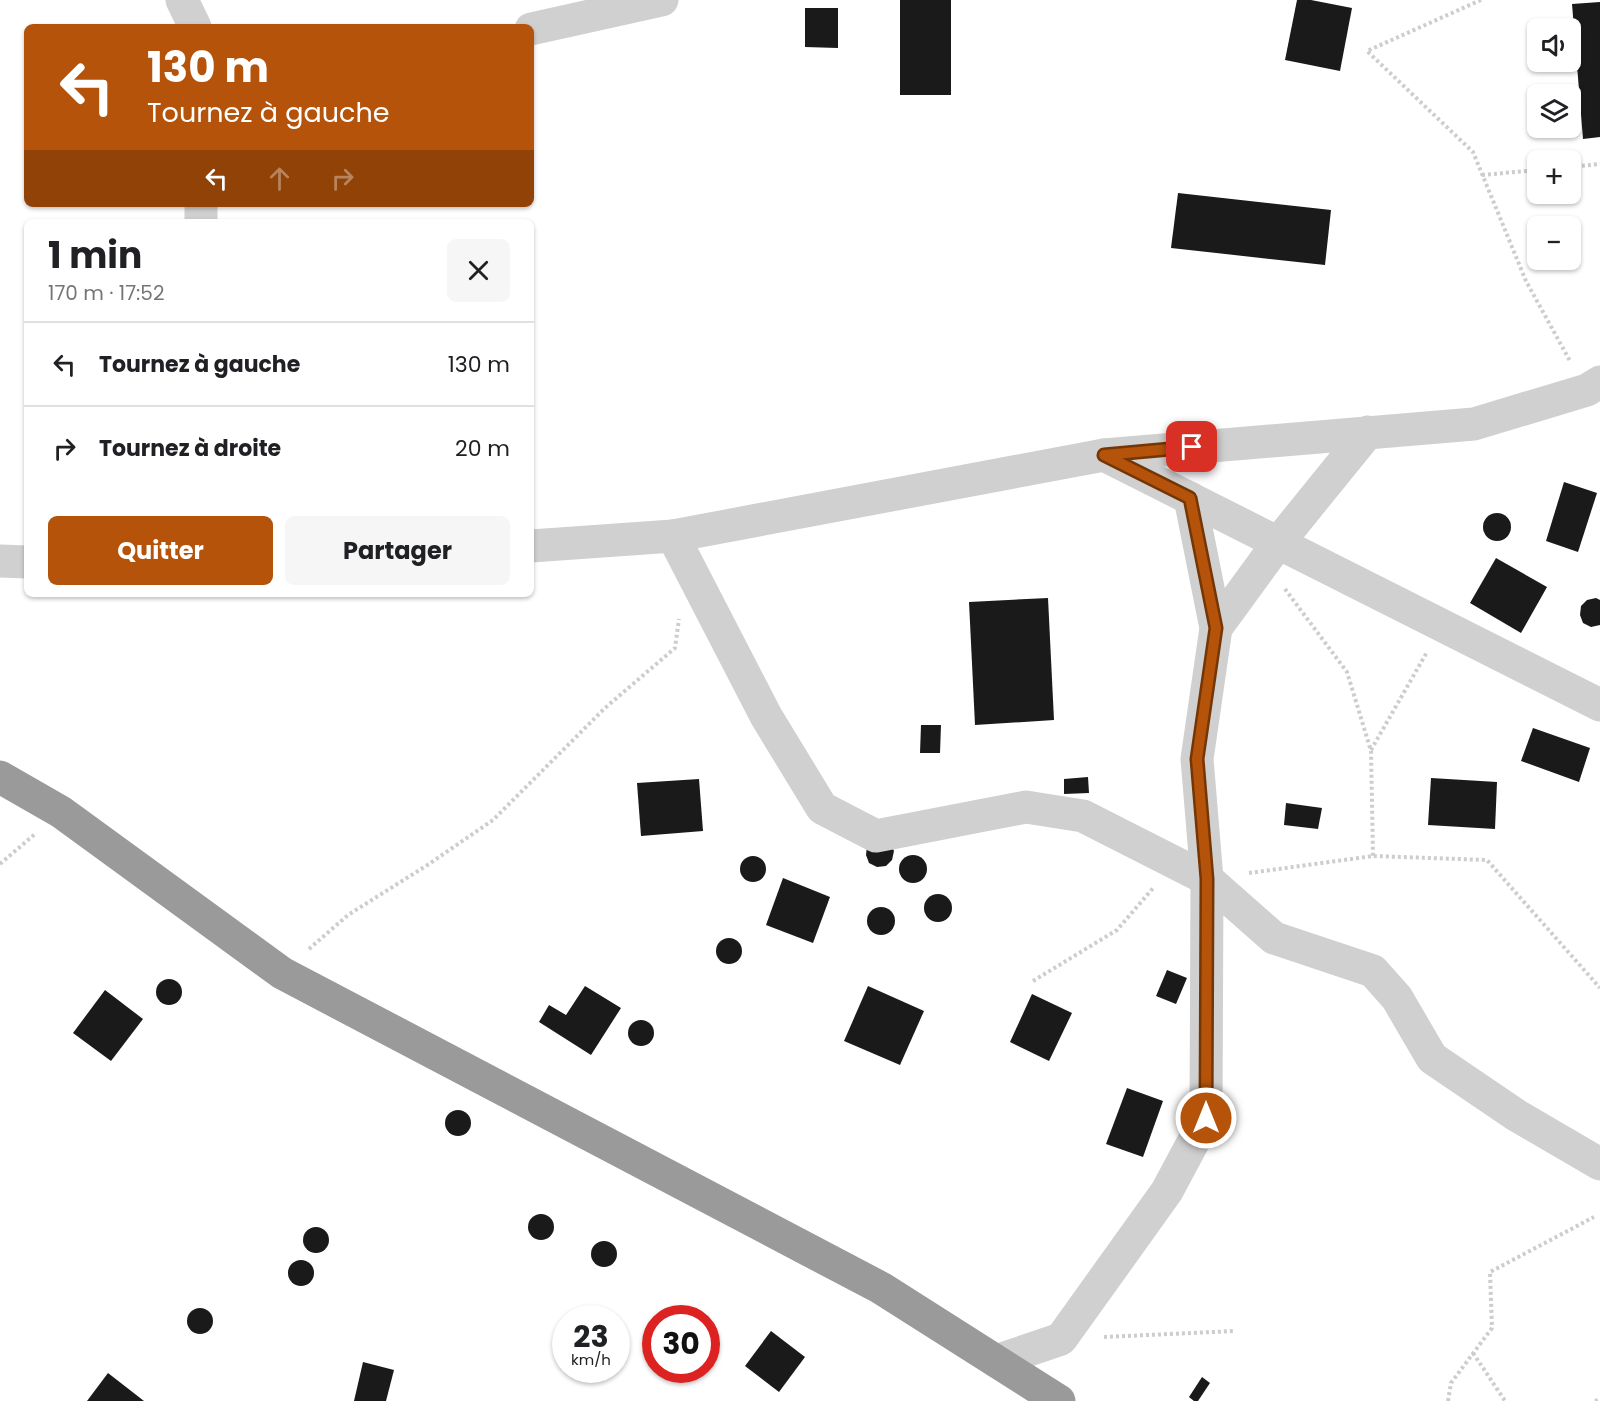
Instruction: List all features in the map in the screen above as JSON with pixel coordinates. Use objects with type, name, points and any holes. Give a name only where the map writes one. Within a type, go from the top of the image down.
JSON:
[{"type":"highway","points":[[0,777],[61,812],[282,973],[881,1288],[1059,1401]]},
{"type":"street","points":[[182,0],[194,24]]},
{"type":"street","points":[[534,28],[662,0]]},
{"type":"street","points":[[534,546],[674,536],[1104,455],[1474,423],[1594,386]]},
{"type":"street","points":[[1216,628],[1271,552],[1368,432]]},
{"type":"street","points":[[1104,455],[1190,498],[1271,552],[1443,626],[1600,705]]},
{"type":"street","points":[[996,1361],[1061,1339],[1167,1191],[1206,1118],[1207,879],[1197,759],[1216,628],[1190,498]]},
{"type":"street","points":[[674,536],[766,716],[822,808],[876,836],[1026,807],[1083,816],[1207,879],[1274,938],[1373,971],[1397,998],[1432,1058],[1516,1115],[1600,1164]]},
{"type":"street","points":[[0,561],[24,562]]},
{"type":"path","points":[[1481,0],[1367,51],[1473,152],[1526,281],[1594,386]]},
{"type":"path","points":[[1581,166],[1600,164]]},
{"type":"path","points":[[1482,175],[1527,171]]},
{"type":"path","points":[[1271,552],[1347,672],[1371,751],[1373,856]]},
{"type":"path","points":[[282,973],[348,915],[493,820],[605,708],[675,648],[680,614]]},
{"type":"path","points":[[1371,751],[1443,626]]},
{"type":"path","points":[[0,864],[61,812]]},
{"type":"path","points":[[1207,879],[1373,856],[1487,860],[1600,988]]},
{"type":"path","points":[[1033,981],[1117,930],[1175,862]]},
{"type":"path","points":[[1448,1401],[1451,1383],[1492,1328],[1490,1272],[1594,1217]]},
{"type":"path","points":[[1061,1339],[1235,1331]]},
{"type":"path","points":[[1473,1353],[1504,1401]]},
{"type":"path","points":[[1595,1401],[1600,1399]]},
{"type":"building","points":[[900,0],[951,0],[951,95],[900,95]]},
{"type":"building","points":[[1297,0],[1311,0],[1352,8],[1340,71],[1285,60]]},
{"type":"building","points":[[1600,2],[1600,137],[1583,139],[1581,84],[1579,84],[1578,72],[1581,72],[1581,18],[1573,18],[1572,4]]},
{"type":"building","points":[[805,8],[838,8],[838,48],[805,47]]},
{"type":"building","points":[[1178,193],[1331,210],[1325,265],[1171,248]]},
{"type":"building","points":[[1564,482],[1597,493],[1578,552],[1546,541]]},
{"type":"building","points":[[1497,513],[1507,517],[1511,527],[1507,537],[1497,541],[1487,537],[1483,527],[1487,517]]},
{"type":"building","points":[[1496,558],[1547,587],[1521,633],[1470,603]]},
{"type":"building","points":[[1048,598],[1054,720],[975,725],[969,602]]},
{"type":"building","points":[[1596,598],[1600,600],[1600,625],[1591,627],[1583,623],[1580,615],[1581,606],[1587,600]]},
{"type":"building","points":[[921,725],[941,725],[940,753],[920,753]]},
{"type":"building","points":[[1533,728],[1590,748],[1579,782],[1521,761]]},
{"type":"building","points":[[1088,777],[1089,793],[1064,794],[1064,779]]},
{"type":"building","points":[[1431,778],[1497,782],[1495,829],[1428,825]]},
{"type":"building","points":[[699,779],[703,831],[641,836],[637,783]]},
{"type":"building","points":[[1286,803],[1322,808],[1318,829],[1284,825]]},
{"type":"building","points":[[890,843],[894,851],[892,860],[886,866],[877,867],[869,863],[866,855],[867,846]]},
{"type":"building","points":[[913,855],[923,859],[927,869],[923,879],[913,883],[903,879],[899,869],[903,859]]},
{"type":"building","points":[[753,856],[762,860],[766,869],[762,878],[753,882],[744,878],[740,869],[744,860]]},
{"type":"building","points":[[783,878],[830,897],[813,943],[766,925]]},
{"type":"building","points":[[938,894],[948,898],[952,908],[948,918],[938,922],[928,918],[924,908],[928,898]]},
{"type":"building","points":[[881,907],[891,911],[895,921],[891,931],[881,935],[871,931],[867,921],[871,911]]},
{"type":"building","points":[[729,938],[738,942],[742,951],[738,960],[729,964],[720,960],[716,951],[720,942]]},
{"type":"building","points":[[1167,970],[1187,978],[1176,1004],[1156,996]]},
{"type":"building","points":[[169,979],[178,983],[182,992],[178,1001],[169,1005],[160,1001],[156,992],[160,983]]},
{"type":"building","points":[[585,986],[621,1008],[591,1055],[539,1022],[549,1005],[566,1015]]},
{"type":"building","points":[[868,986],[924,1011],[900,1065],[844,1041]]},
{"type":"building","points":[[105,990],[143,1019],[111,1061],[73,1033]]},
{"type":"building","points":[[1032,994],[1072,1013],[1049,1061],[1010,1042]]},
{"type":"building","points":[[641,1020],[650,1024],[654,1033],[650,1042],[641,1046],[632,1042],[628,1033],[632,1024]]},
{"type":"building","points":[[1127,1088],[1163,1101],[1143,1157],[1106,1144]]},
{"type":"building","points":[[458,1110],[467,1114],[471,1123],[467,1132],[458,1136],[449,1132],[445,1123],[449,1114]]},
{"type":"building","points":[[541,1214],[550,1218],[554,1227],[550,1236],[541,1240],[532,1236],[528,1227],[532,1218]]},
{"type":"building","points":[[316,1227],[325,1231],[329,1240],[325,1249],[316,1253],[307,1249],[303,1240],[307,1231]]},
{"type":"building","points":[[604,1241],[613,1245],[617,1254],[613,1263],[604,1267],[595,1263],[591,1254],[595,1245]]},
{"type":"building","points":[[301,1260],[310,1264],[314,1273],[310,1282],[301,1286],[292,1282],[288,1273],[292,1264]]},
{"type":"building","points":[[200,1308],[209,1312],[213,1321],[209,1330],[200,1334],[191,1330],[187,1321],[191,1312]]},
{"type":"building","points":[[771,1331],[805,1357],[779,1392],[745,1366]]},
{"type":"building","points":[[363,1362],[394,1370],[386,1401],[354,1401]]},
{"type":"building","points":[[108,1373],[144,1401],[87,1401]]},
{"type":"building","points":[[1202,1377],[1210,1383],[1198,1401],[1194,1401],[1189,1397]]},
{"type":"route","points":[[1192,447],[1104,455],[1190,498],[1216,628],[1197,759],[1207,879],[1206,1118]]}]
